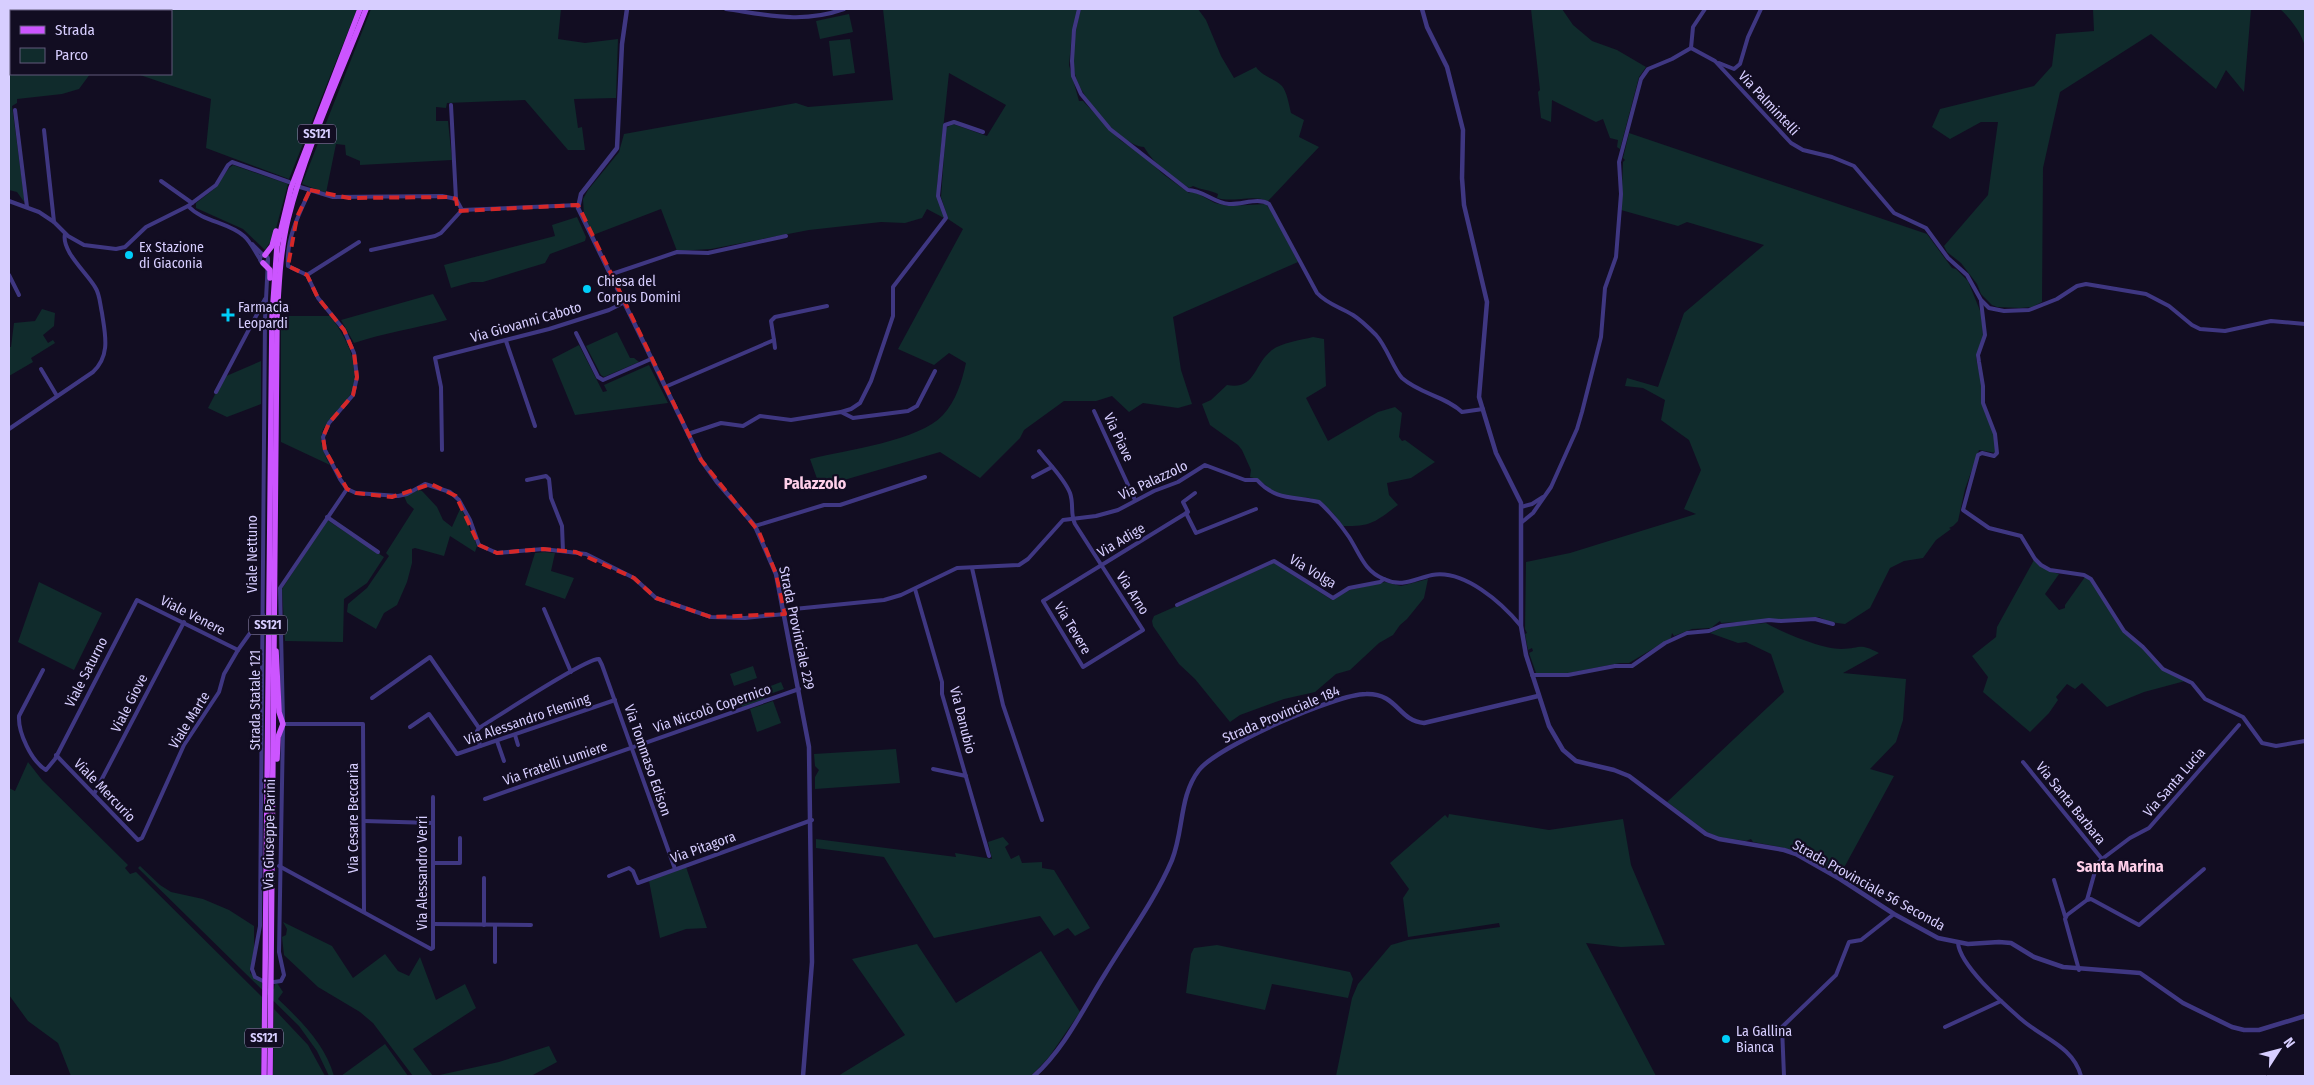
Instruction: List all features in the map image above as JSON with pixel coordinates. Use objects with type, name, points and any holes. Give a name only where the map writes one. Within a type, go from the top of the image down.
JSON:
[{"type":"main road","name":"SS121","points":[[278,262],[286,203],[308,141],[360,9]]},
{"type":"main road","name":"SS121","points":[[278,262],[300,180],[366,9]]},
{"type":"main road","points":[[272,318],[269,299],[270,270],[264,261],[274,239],[279,217],[286,203]]},
{"type":"main road","name":"Strada Statale 121","points":[[268,989],[272,318],[278,262]]},
{"type":"main road","name":"Strada Statale 121","points":[[268,989],[273,778],[278,262]]},
{"type":"main road","points":[[273,778],[278,737],[283,724],[279,712],[278,658],[274,643]]},
{"type":"main road","name":"SS121","points":[[264,1076],[265,1000],[268,989]]},
{"type":"main road","name":"SS121","points":[[268,989],[271,1006],[270,1076]]},
{"type":"street","points":[[371,250],[435,236],[441,233],[462,210],[578,205],[585,188],[617,148],[622,44],[627,9]]},
{"type":"street","points":[[726,9],[799,18],[814,17],[844,9]]},
{"type":"street","points":[[1079,9],[1073,42],[1073,76],[1083,98],[1110,129],[1188,190],[1196,190],[1228,204],[1263,201],[1269,204],[1317,293],[1323,300],[1352,314],[1377,336],[1402,377],[1453,403],[1462,412],[1483,409]]},
{"type":"street","name":"Strada Provinciale 56 Seconda","points":[[1422,9],[1427,28],[1447,67],[1463,130],[1462,178],[1464,205],[1487,302],[1479,390],[1496,453],[1516,491],[1521,507],[1522,640],[1538,696],[1549,726],[1558,742],[1576,761],[1614,770],[1629,776],[1712,838],[1784,850],[1796,854],[1932,935],[1958,943],[2006,942],[2043,961],[2079,970],[2140,973],[2195,1010],[2244,1030],[2258,1030],[2305,1016]]},
{"type":"street","points":[[1522,522],[1533,514],[1551,487],[1577,429],[1602,338],[1604,296],[1616,257],[1621,194],[1619,162],[1641,79],[1648,69],[1672,59],[1691,48],[1693,27],[1705,9]]},
{"type":"street","points":[[1714,61],[1734,69],[1740,64],[1748,37],[1760,9]]},
{"type":"street","name":"Via Palmintelli","points":[[1691,48],[1714,61],[1791,143],[1803,150],[1832,157],[1854,166],[1894,214],[1922,225],[1948,258],[1967,275],[1981,300]]},
{"type":"street","points":[[452,105],[456,199],[462,210]]},
{"type":"street","points":[[15,110],[27,207]]},
{"type":"street","points":[[688,434],[721,423],[743,426],[760,416],[791,420],[841,412],[860,403],[872,381],[892,316],[893,287],[946,218],[938,196],[945,125],[954,122],[984,132]]},
{"type":"street","points":[[44,130],[54,222]]},
{"type":"street","points":[[9,201],[27,207],[54,222],[65,234],[84,245],[116,249],[123,247],[146,227],[190,205],[216,185],[228,165],[232,162],[289,182]]},
{"type":"street","points":[[161,181],[190,205],[194,212],[237,231],[246,237],[264,261]]},
{"type":"street","points":[[300,187],[341,197],[442,196],[456,199]]},
{"type":"street","points":[[310,190],[294,226],[288,255],[288,266],[306,275],[318,298],[344,330],[354,353],[357,377],[353,395],[329,423],[323,437],[325,450],[347,488]]},
{"type":"street","name":"Strada Provinciale 229","points":[[578,205],[581,217],[688,434],[708,470],[755,526],[776,574],[800,689],[811,760],[812,962],[802,1076]]},
{"type":"street","points":[[9,429],[98,368],[107,342],[97,289],[81,269],[64,242],[65,234]]},
{"type":"street","points":[[609,275],[677,252],[708,252],[786,236]]},
{"type":"street","points":[[306,275],[359,242]]},
{"type":"street","name":"Viale Nettuno","points":[[263,981],[256,977],[252,969],[260,926],[264,261]]},
{"type":"street","points":[[9,275],[19,295]]},
{"type":"street","points":[[1981,300],[1995,310],[2029,310],[2056,299],[2077,286],[2086,284],[2146,294],[2169,306],[2192,325],[2200,329],[2225,331],[2272,321],[2305,324]]},
{"type":"street","points":[[216,392],[265,299]]},
{"type":"street","points":[[1981,300],[1985,335],[1978,355],[1978,362],[1984,403],[1995,434],[1997,453],[1994,456],[1982,453],[1978,455],[1963,510],[1989,528],[2021,536],[2035,559],[2046,568],[2084,575],[2091,579],[2124,631],[2143,647],[2163,669],[2192,683],[2205,699],[2243,717],[2262,743],[2276,746],[2305,741]]},
{"type":"street","name":"Via Giovanni Caboto","points":[[442,450],[441,387],[435,358],[506,341],[609,310],[623,303]]},
{"type":"street","points":[[775,348],[771,321],[773,319],[827,306]]},
{"type":"street","points":[[576,333],[598,377],[603,380],[651,359]]},
{"type":"street","points":[[664,386],[774,340]]},
{"type":"street","points":[[506,341],[535,426]]},
{"type":"street","points":[[41,369],[57,396]]},
{"type":"street","points":[[841,412],[853,418],[912,410],[917,406],[935,371]]},
{"type":"street","name":"Via Piave","points":[[1094,411],[1135,500]]},
{"type":"street","points":[[1039,451],[1070,493],[1072,517]]},
{"type":"street","name":"Via Palazzolo","points":[[347,488],[356,494],[392,497],[407,494],[425,484],[431,484],[456,496],[470,520],[477,542],[482,548],[502,554],[543,549],[576,552],[596,558],[634,578],[656,598],[710,617],[745,618],[884,600],[915,589],[951,570],[1020,565],[1028,559],[1059,523],[1072,517],[1104,514],[1178,482],[1198,471],[1203,466],[1245,480],[1254,479],[1264,489],[1284,498],[1319,502],[1348,534],[1366,567],[1384,579],[1397,584],[1403,584],[1438,575],[1470,583],[1506,608],[1521,626]]},
{"type":"street","points":[[1033,477],[1052,468]]},
{"type":"street","points":[[527,480],[546,476],[548,479],[551,498],[562,526],[563,551]]},
{"type":"street","points":[[755,526],[824,505],[840,505],[925,477]]},
{"type":"street","name":"Via Giuseppe Parini","points":[[274,982],[281,981],[284,975],[279,952],[279,866],[283,724],[280,588],[347,488]]},
{"type":"street","points":[[1195,494],[1183,502],[1188,512],[1186,513],[1196,532],[1256,509]]},
{"type":"street","points":[[1521,507],[1532,504],[1544,496]]},
{"type":"street","name":"Via Adige","points":[[1043,601],[1186,513]]},
{"type":"street","points":[[327,517],[378,552]]},
{"type":"street","name":"Via Arno","points":[[1072,517],[1143,630],[1083,667]]},
{"type":"street","name":"Via Volga","points":[[1177,605],[1274,561],[1333,598],[1349,588],[1380,582],[1384,579]]},
{"type":"street","points":[[972,568],[1003,705],[1042,820]]},
{"type":"street","name":"Via Danubio","points":[[915,589],[942,682],[942,694],[990,856]]},
{"type":"street","name":"Viale Venere","points":[[137,600],[238,650]]},
{"type":"street","name":"Viale Saturno","points":[[55,755],[137,600]]},
{"type":"street","name":"Via Tevere","points":[[1043,601],[1083,667]]},
{"type":"street","points":[[480,746],[477,731],[480,728],[571,672],[544,609]]},
{"type":"street","name":"Viale Marte","points":[[138,840],[142,838],[184,745],[217,696],[224,674],[238,650],[263,615]]},
{"type":"street","points":[[1532,675],[1568,676],[1615,666],[1632,666],[1665,644],[1687,633],[1709,631],[1721,626],[1769,620],[1781,622],[1805,619],[1820,619],[1833,624]]},
{"type":"street","name":"Viale Giove","points":[[94,794],[184,622]]},
{"type":"street","points":[[372,698],[430,657],[480,728]]},
{"type":"street","name":"Via Tommaso Edison","points":[[571,672],[593,659],[599,659],[675,869]]},
{"type":"street","points":[[43,670],[19,716],[19,722],[29,749],[43,769],[48,769],[55,759],[55,755]]},
{"type":"street","name":"Via Niccolò Copernico","points":[[632,748],[800,689]]},
{"type":"street","name":"Strada Provinciale 184","points":[[1034,1076],[1050,1060],[1075,1025],[1167,871],[1177,846],[1186,794],[1200,769],[1210,760],[1229,747],[1306,712],[1360,694],[1373,694],[1386,698],[1395,703],[1411,720],[1424,723],[1538,696]]},
{"type":"street","name":"Via Alessandro Fleming","points":[[410,726],[429,714],[457,754],[615,700]]},
{"type":"street","name":"Via Cesare Beccaria","points":[[283,724],[364,724],[364,912]]},
{"type":"street","name":"Via Santa Lucia","points":[[2087,900],[2097,864],[2130,838],[2149,828],[2239,725]]},
{"type":"street","points":[[515,735],[518,745]]},
{"type":"street","points":[[497,741],[504,761]]},
{"type":"street","name":"Via Fratelli Lumiere","points":[[485,799],[632,748]]},
{"type":"street","name":"Viale Mercurio","points":[[55,755],[138,840]]},
{"type":"street","name":"Via Santa Barbara","points":[[2023,762],[2102,859]]},
{"type":"street","points":[[933,769],[966,776]]},
{"type":"street","name":"Via Alessandro Verri","points":[[364,912],[431,949],[433,924],[433,797]]},
{"type":"street","name":"Via Pitagora","points":[[609,876],[629,868],[633,871],[638,883],[812,820]]},
{"type":"street","points":[[364,821],[433,823]]},
{"type":"street","points":[[432,863],[460,863],[460,838]]},
{"type":"street","points":[[279,866],[364,912]]},
{"type":"street","points":[[2065,916],[2087,900],[2139,925],[2204,869]]},
{"type":"street","points":[[484,878],[484,925]]},
{"type":"street","points":[[2054,880],[2079,970]]},
{"type":"street","points":[[1784,1076],[1782,1027],[1836,975],[1850,942],[1861,940],[1894,914]]},
{"type":"street","points":[[433,924],[531,925]]},
{"type":"street","points":[[495,925],[495,962]]},
{"type":"street","points":[[1958,943],[1959,952],[1964,960],[2022,1020],[2059,1044],[2062,1050],[2075,1061],[2081,1076]]},
{"type":"street","points":[[1945,1027],[2001,1000]]},
{"type":"highlighted area","points":[[310,190],[349,198],[450,197],[456,199],[458,211],[578,205],[701,460],[759,532],[776,574],[785,614],[711,617],[656,598],[634,578],[576,552],[543,549],[497,553],[479,545],[456,496],[431,484],[392,497],[356,493],[347,489],[325,450],[323,437],[329,423],[353,395],[357,377],[354,353],[344,330],[318,298],[307,275],[288,266],[297,217]]},
{"type":"green space","points":[[9,9],[131,9],[10,10],[10,75],[89,75],[79,89],[62,94],[17,99],[17,103],[12,106],[25,203],[17,192],[9,190]]},
{"type":"green space","points":[[357,9],[289,179],[206,148],[211,99],[140,75],[172,75],[172,10],[134,10]]},
{"type":"green space","points":[[371,9],[561,9],[558,39],[585,43],[618,39],[616,98],[574,99],[578,128],[582,127],[585,150],[568,150],[525,100],[447,103],[446,108],[436,107],[436,121],[448,121],[452,160],[360,165],[360,161],[346,155],[345,145],[336,144],[326,193],[302,184]]},
{"type":"green space","points":[[883,9],[1078,9],[1072,33],[1069,65],[1079,101],[1083,101],[1120,140],[1145,157],[1163,174],[1189,193],[1193,191],[1215,203],[1228,206],[1266,204],[1274,215],[1298,262],[1173,317],[1181,370],[1192,404],[1178,408],[1143,403],[1129,412],[1112,396],[1096,401],[1064,401],[1024,430],[1020,438],[980,478],[940,452],[820,487],[810,459],[881,443],[917,432],[932,424],[943,415],[952,404],[960,384],[966,363],[949,353],[934,365],[898,349],[963,229],[948,219],[941,197],[946,128],[953,124],[987,136],[1006,105],[949,73],[937,186],[944,218],[927,209],[922,218],[905,223],[881,222],[809,230],[711,249],[677,251],[661,209],[593,235],[584,215],[583,199],[588,190],[619,152],[624,134],[796,103],[808,107],[893,100]]},
{"type":"green space","points":[[1081,9],[1198,9],[1206,20],[1221,56],[1234,78],[1256,67],[1279,83],[1288,99],[1291,113],[1304,120],[1299,137],[1319,147],[1268,201],[1256,198],[1223,199],[1217,198],[1218,194],[1212,192],[1193,186],[1189,188],[1159,165],[1144,147],[1135,145],[1113,130],[1093,107],[1078,84],[1075,74],[1073,49]]},
{"type":"green space","points":[[1531,9],[1562,9],[1573,25],[1592,41],[1617,50],[1646,67],[1639,77],[1620,149],[1617,147],[1618,140],[1610,138],[1603,119],[1596,122],[1552,100],[1551,122],[1541,118],[1538,92],[1540,90]]},
{"type":"green space","points":[[2093,9],[2251,9],[2244,92],[2226,70],[2216,89],[2151,34],[2060,92],[2043,168],[2042,302],[2032,307],[1997,307],[1992,305],[1981,294],[1977,284],[1961,263],[1947,252],[1944,246],[1988,195],[1998,122],[1981,122],[1950,139],[1932,127],[1940,109],[2034,86],[2052,66],[2056,34],[2094,31]]},
{"type":"green space","points":[[2280,9],[2305,9],[2305,46],[2295,26]]},
{"type":"green space","points":[[849,14],[853,32],[820,39],[816,21]]},
{"type":"green space","points":[[850,39],[855,73],[833,76],[829,41]]},
{"type":"green space","points":[[1629,133],[1927,234],[1952,268],[1956,269],[1968,281],[1981,313],[1983,335],[1976,358],[1982,386],[1982,400],[1994,434],[1996,453],[1979,450],[1965,489],[1958,521],[1949,528],[1951,529],[1936,540],[1923,558],[1904,561],[1890,568],[1870,608],[1845,624],[1829,622],[1819,617],[1721,623],[1720,621],[1711,628],[1692,629],[1674,636],[1672,633],[1671,638],[1629,663],[1569,673],[1536,673],[1529,653],[1533,651],[1532,648],[1528,650],[1525,634],[1527,633],[1525,629],[1526,562],[1570,553],[1696,514],[1684,509],[1701,470],[1689,440],[1661,420],[1665,400],[1643,388],[1625,386],[1627,378],[1658,387],[1684,313],[1764,245],[1687,222],[1678,226],[1621,210],[1623,162],[1625,160],[1623,158]]},
{"type":"green space","points":[[233,165],[288,184],[274,236],[265,250],[243,229],[196,208],[196,203],[214,189]]},
{"type":"green space","points":[[577,217],[586,237],[585,241],[550,254],[545,263],[483,282],[472,282],[451,288],[444,265],[555,236],[552,225]]},
{"type":"green space","points":[[433,294],[447,320],[388,333],[354,343],[341,320]]},
{"type":"green space","points":[[42,309],[55,313],[54,326],[43,335],[48,343],[53,340],[55,343],[31,358],[33,362],[9,376],[9,347],[11,347],[14,323],[35,321]]},
{"type":"green space","points":[[281,316],[330,316],[342,333],[351,354],[354,364],[354,385],[350,395],[325,426],[322,433],[321,441],[330,465],[281,442]]},
{"type":"green space","points":[[617,332],[630,358],[634,358],[639,362],[604,377],[601,375],[586,346]]},
{"type":"green space","points":[[1313,337],[1324,339],[1326,386],[1306,398],[1328,441],[1378,412],[1395,407],[1402,413],[1399,437],[1402,441],[1405,440],[1435,462],[1411,478],[1387,483],[1389,495],[1398,505],[1379,519],[1367,524],[1343,526],[1331,511],[1316,500],[1280,495],[1258,480],[1250,477],[1251,470],[1242,450],[1210,425],[1202,404],[1211,400],[1227,385],[1236,386],[1244,384],[1272,350],[1281,345]]},
{"type":"green space","points":[[579,345],[603,392],[607,391],[604,385],[649,365],[668,403],[575,415],[552,359]]},
{"type":"green space","points":[[261,361],[261,404],[227,417],[208,408],[224,377]]},
{"type":"green space","points":[[419,490],[437,507],[443,520],[452,527],[461,507],[477,546],[475,552],[450,536],[444,556],[415,548],[412,549],[412,563],[407,582],[397,605],[384,613],[376,629],[347,612],[348,604],[367,588],[389,556],[386,553],[414,509],[407,503],[404,496]]},
{"type":"green space","points":[[327,520],[384,557],[367,583],[344,599],[343,642],[285,641],[282,589]]},
{"type":"green space","points":[[535,553],[555,553],[551,571],[574,578],[565,599],[525,585]]},
{"type":"green space","points":[[2034,560],[2049,571],[2059,574],[2045,594],[2059,610],[2065,608],[2065,605],[2085,577],[2092,581],[2122,631],[2162,669],[2185,681],[2144,692],[2107,707],[2082,683],[2075,689],[2067,684],[2056,697],[2058,700],[2049,713],[2030,732],[1983,692],[1988,677],[1972,656],[1996,637],[1997,627]]},
{"type":"green space","points":[[1274,563],[1332,600],[1350,590],[1385,582],[1401,586],[1428,579],[1424,598],[1407,619],[1393,635],[1379,643],[1350,670],[1336,674],[1315,692],[1284,699],[1240,715],[1230,722],[1195,679],[1179,664],[1153,626],[1152,621],[1154,616]]},
{"type":"green space","points":[[39,582],[102,613],[74,670],[18,642]]},
{"type":"green space","points":[[1766,623],[1792,636],[1824,646],[1841,649],[1863,647],[1879,653],[1843,673],[1906,679],[1903,720],[1896,742],[1870,769],[1894,776],[1840,875],[1810,859],[1810,854],[1807,853],[1804,856],[1785,848],[1753,842],[1751,839],[1746,841],[1718,837],[1707,832],[1667,802],[1784,692],[1771,654],[1746,642],[1738,643],[1710,633],[1723,627]]},
{"type":"green space","points":[[753,666],[757,678],[734,686],[730,674]]},
{"type":"green space","points":[[781,682],[784,689],[770,694],[768,687]]},
{"type":"green space","points":[[761,688],[765,699],[742,707],[738,697]]},
{"type":"green space","points":[[773,701],[781,723],[757,732],[750,709]]},
{"type":"green space","points":[[896,749],[900,783],[815,789],[815,777],[819,770],[815,766],[814,754]]},
{"type":"green space","points":[[28,762],[42,780],[128,865],[125,868],[130,874],[136,872],[262,997],[261,1076],[71,1076],[58,1043],[28,1021],[9,995],[9,788],[15,791]]},
{"type":"green space","points":[[1449,814],[1549,830],[1623,819],[1631,865],[1665,945],[1621,947],[1586,943],[1656,1076],[1336,1076],[1352,998],[1358,984],[1391,945],[1408,940],[1500,927],[1499,923],[1408,937],[1403,898],[1409,889],[1390,863],[1445,815],[1448,818]]},
{"type":"green space","points":[[1003,837],[1009,844],[1005,847],[1011,859],[1019,855],[1022,863],[1042,862],[1042,868],[1054,870],[1090,928],[1075,936],[1068,928],[1054,936],[1040,916],[934,938],[884,857],[816,848],[816,839],[956,857],[955,853],[992,859],[988,842]]},
{"type":"green space","points":[[140,866],[160,885],[171,892],[203,899],[229,910],[254,926],[254,950],[250,973],[262,983],[262,988],[274,989],[277,983],[283,992],[278,999],[318,1043],[330,1064],[334,1076],[329,1076],[317,1051],[299,1026],[138,868]]},
{"type":"green space","points":[[686,867],[707,928],[686,929],[660,938],[649,881]]},
{"type":"green space","points":[[283,922],[332,946],[353,978],[385,954],[398,971],[409,976],[420,957],[436,1000],[465,984],[476,1008],[413,1049],[433,1076],[413,1076],[373,1023],[360,1012],[318,987],[284,955],[282,937],[286,935],[287,929]]},
{"type":"green space","points":[[917,944],[956,1003],[1041,951],[1080,1012],[1049,1057],[1031,1076],[838,1076],[905,1035],[852,959]]},
{"type":"green space","points":[[1217,945],[1350,972],[1353,979],[1348,998],[1272,984],[1265,1010],[1186,993],[1191,954],[1194,948]]},
{"type":"green space","points":[[274,1009],[308,1045],[325,1076],[273,1076]]},
{"type":"green space","points":[[385,1044],[408,1076],[341,1076]]},
{"type":"green space","points":[[549,1046],[557,1062],[531,1076],[435,1076],[499,1062]]},
{"type":"place","name":"Ex Stazione di Giaconia","points":[[129,255]]},
{"type":"place","name":"Chiesa del Corpus Domini","points":[[587,289]]},
{"type":"place","name":"Farmacia Leopardi","points":[[228,315]]},
{"type":"place","name":"La Gallina Bianca","points":[[1726,1039]]},
{"type":"district","name":"Palazzolo","points":[[815,483]]},
{"type":"district","name":"Santa Marina","points":[[2120,866]]}]
